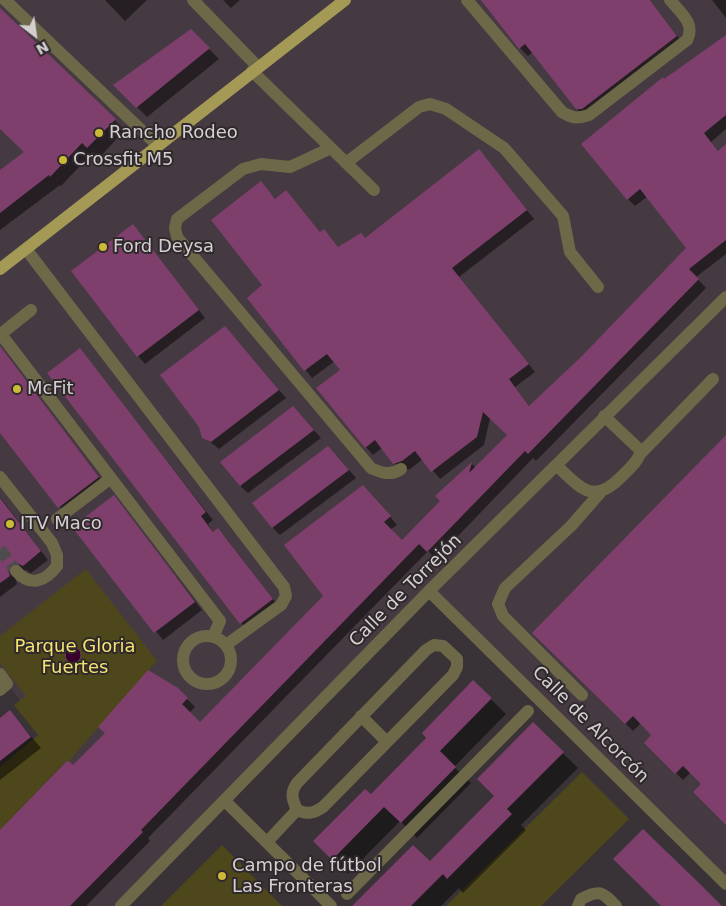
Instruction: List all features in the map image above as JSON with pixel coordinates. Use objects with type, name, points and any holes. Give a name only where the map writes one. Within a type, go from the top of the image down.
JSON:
[{"type":"main road","points":[[0,269],[345,0]]},
{"type":"street","points":[[5,0],[158,146]]},
{"type":"street","points":[[193,0],[255,69],[374,190]]},
{"type":"street","points":[[467,0],[562,112],[571,118],[589,116],[687,40],[691,32],[690,26],[670,0]]},
{"type":"street","points":[[346,163],[419,107],[430,104],[446,108],[504,148],[563,216],[570,252],[598,287]]},
{"type":"street","points":[[331,148],[290,167],[261,164],[243,169],[177,219],[175,228],[177,238],[370,468],[384,474],[397,472],[401,468]]},
{"type":"street","points":[[26,250],[284,587],[286,596],[281,605],[226,646]]},
{"type":"street","name":"Calle de Torrejón","points":[[121,906],[429,591],[604,416],[723,303]]},
{"type":"street","points":[[31,310],[1,333],[220,621],[213,637]]},
{"type":"street","points":[[582,695],[503,616],[498,604],[505,588],[571,526],[600,493],[612,486],[636,462],[640,454],[713,379]]},
{"type":"street","points":[[604,416],[639,448],[640,454]]},
{"type":"street","points":[[556,465],[582,489],[600,493]]},
{"type":"street","points":[[0,477],[52,543],[57,555],[57,566],[51,574],[42,580],[32,582],[23,579],[16,571]]},
{"type":"street","points":[[57,519],[111,478]]},
{"type":"street","name":"Calle de Alcorcón","points":[[429,591],[726,884]]},
{"type":"street","points":[[213,637],[226,646],[231,660],[226,676],[213,684],[197,683],[185,672],[182,656],[190,642],[197,638],[213,637]]},
{"type":"street","points":[[434,645],[443,646],[451,651],[457,659],[457,667],[453,675],[387,742],[324,807],[315,812],[305,814],[297,810],[292,799],[292,790],[297,782],[426,650],[434,645]]},
{"type":"street","points":[[347,894],[528,711]]},
{"type":"street","points":[[361,716],[387,742]]},
{"type":"street","points":[[225,801],[331,906]]},
{"type":"street","points":[[267,842],[297,810]]},
{"type":"street","points":[[578,906],[581,898],[594,892],[604,894],[616,906]]},
{"type":"shaded area","points":[[0,0],[726,0],[726,884],[429,592],[121,906],[0,906],[0,819],[63,756],[0,674]]},
{"type":"shaded area","points":[[73,647],[79,649],[81,655],[79,661],[73,663],[67,661],[65,655],[67,649]]},
{"type":"green space","name":"Parque Gloria Fuertes","points":[[86,569],[157,661],[67,763],[65,762],[0,830],[0,767],[38,735],[14,705],[26,696],[0,663],[0,636]]},
{"type":"green space","points":[[582,772],[629,819],[541,906],[446,906]]},
{"type":"green space","name":"Campo de fútbol Las Fronteras","points":[[222,845],[282,906],[161,906]]},
{"type":"building","points":[[481,0],[650,0],[677,36],[582,109],[576,109],[525,44],[519,49]]},
{"type":"building","points":[[0,8],[116,119],[87,148],[82,143],[50,177],[49,175],[0,213],[0,170],[24,152],[0,129]]},
{"type":"building","points":[[191,29],[210,48],[136,108],[113,85]]},
{"type":"building","points":[[726,35],[726,115],[704,133],[718,151],[726,144],[726,240],[689,269],[699,279],[528,454],[525,451],[427,552],[419,544],[141,830],[143,832],[70,906],[0,906],[0,830],[66,762],[69,761],[73,765],[105,733],[98,727],[148,670],[178,688],[188,698],[182,704],[200,722],[323,596],[284,545],[363,485],[391,516],[384,522],[402,540],[440,501],[435,496],[472,462],[469,473],[507,435],[483,412],[477,437],[431,472],[415,451],[402,461],[393,464],[375,440],[365,448],[316,388],[340,370],[327,354],[304,371],[247,298],[262,285],[211,220],[261,181],[275,199],[286,190],[320,232],[324,229],[338,247],[361,233],[365,238],[479,149],[527,210],[452,268],[529,364],[509,379],[529,406],[581,357],[686,248],[640,189],[627,200],[581,144],[663,77],[664,79]]},
{"type":"building","points":[[133,224],[199,310],[137,357],[71,271]]},
{"type":"building","points":[[225,326],[279,390],[211,442],[202,438],[199,427],[160,375]]},
{"type":"building","name":"McFit","points":[[0,346],[99,477],[58,508],[0,433]]},
{"type":"building","points":[[80,348],[206,512],[201,516],[213,532],[218,528],[273,599],[240,624],[47,373]]},
{"type":"building","points":[[293,406],[314,430],[240,486],[220,462]]},
{"type":"building","points":[[726,435],[726,825],[693,792],[701,784],[683,766],[675,774],[644,743],[651,735],[633,716],[625,724],[532,633]]},
{"type":"building","points":[[328,446],[349,470],[272,528],[252,503]]},
{"type":"building","points":[[114,495],[195,602],[154,633],[72,527]]},
{"type":"building","name":"ITV Maco","points":[[0,498],[41,551],[23,566],[17,563],[10,565],[8,570],[10,576],[0,583]]},
{"type":"building","points":[[473,680],[492,698],[440,751],[456,767],[401,823],[384,807],[332,860],[313,841],[365,789],[371,794],[426,738],[422,733]]},
{"type":"building","points":[[10,710],[31,737],[0,761],[0,718]]},
{"type":"building","points":[[533,722],[564,752],[507,809],[512,814],[447,879],[443,874],[411,906],[352,906],[413,845],[430,861],[494,796],[477,779]]},
{"type":"building","points":[[643,829],[722,906],[661,906],[613,859]]},
{"type":"tunnel","points":[[0,549],[16,571]]},
{"type":"place","name":"Rancho Rodeo","points":[[99,133]]},
{"type":"place","name":"Crossfit M5","points":[[63,160]]},
{"type":"place","name":"Ford Deysa","points":[[103,247]]},
{"type":"place","name":"McFit","points":[[17,389]]},
{"type":"place","name":"ITV Maco","points":[[10,524]]},
{"type":"place","name":"Campo de fútbol Las Fronteras","points":[[222,876]]}]
